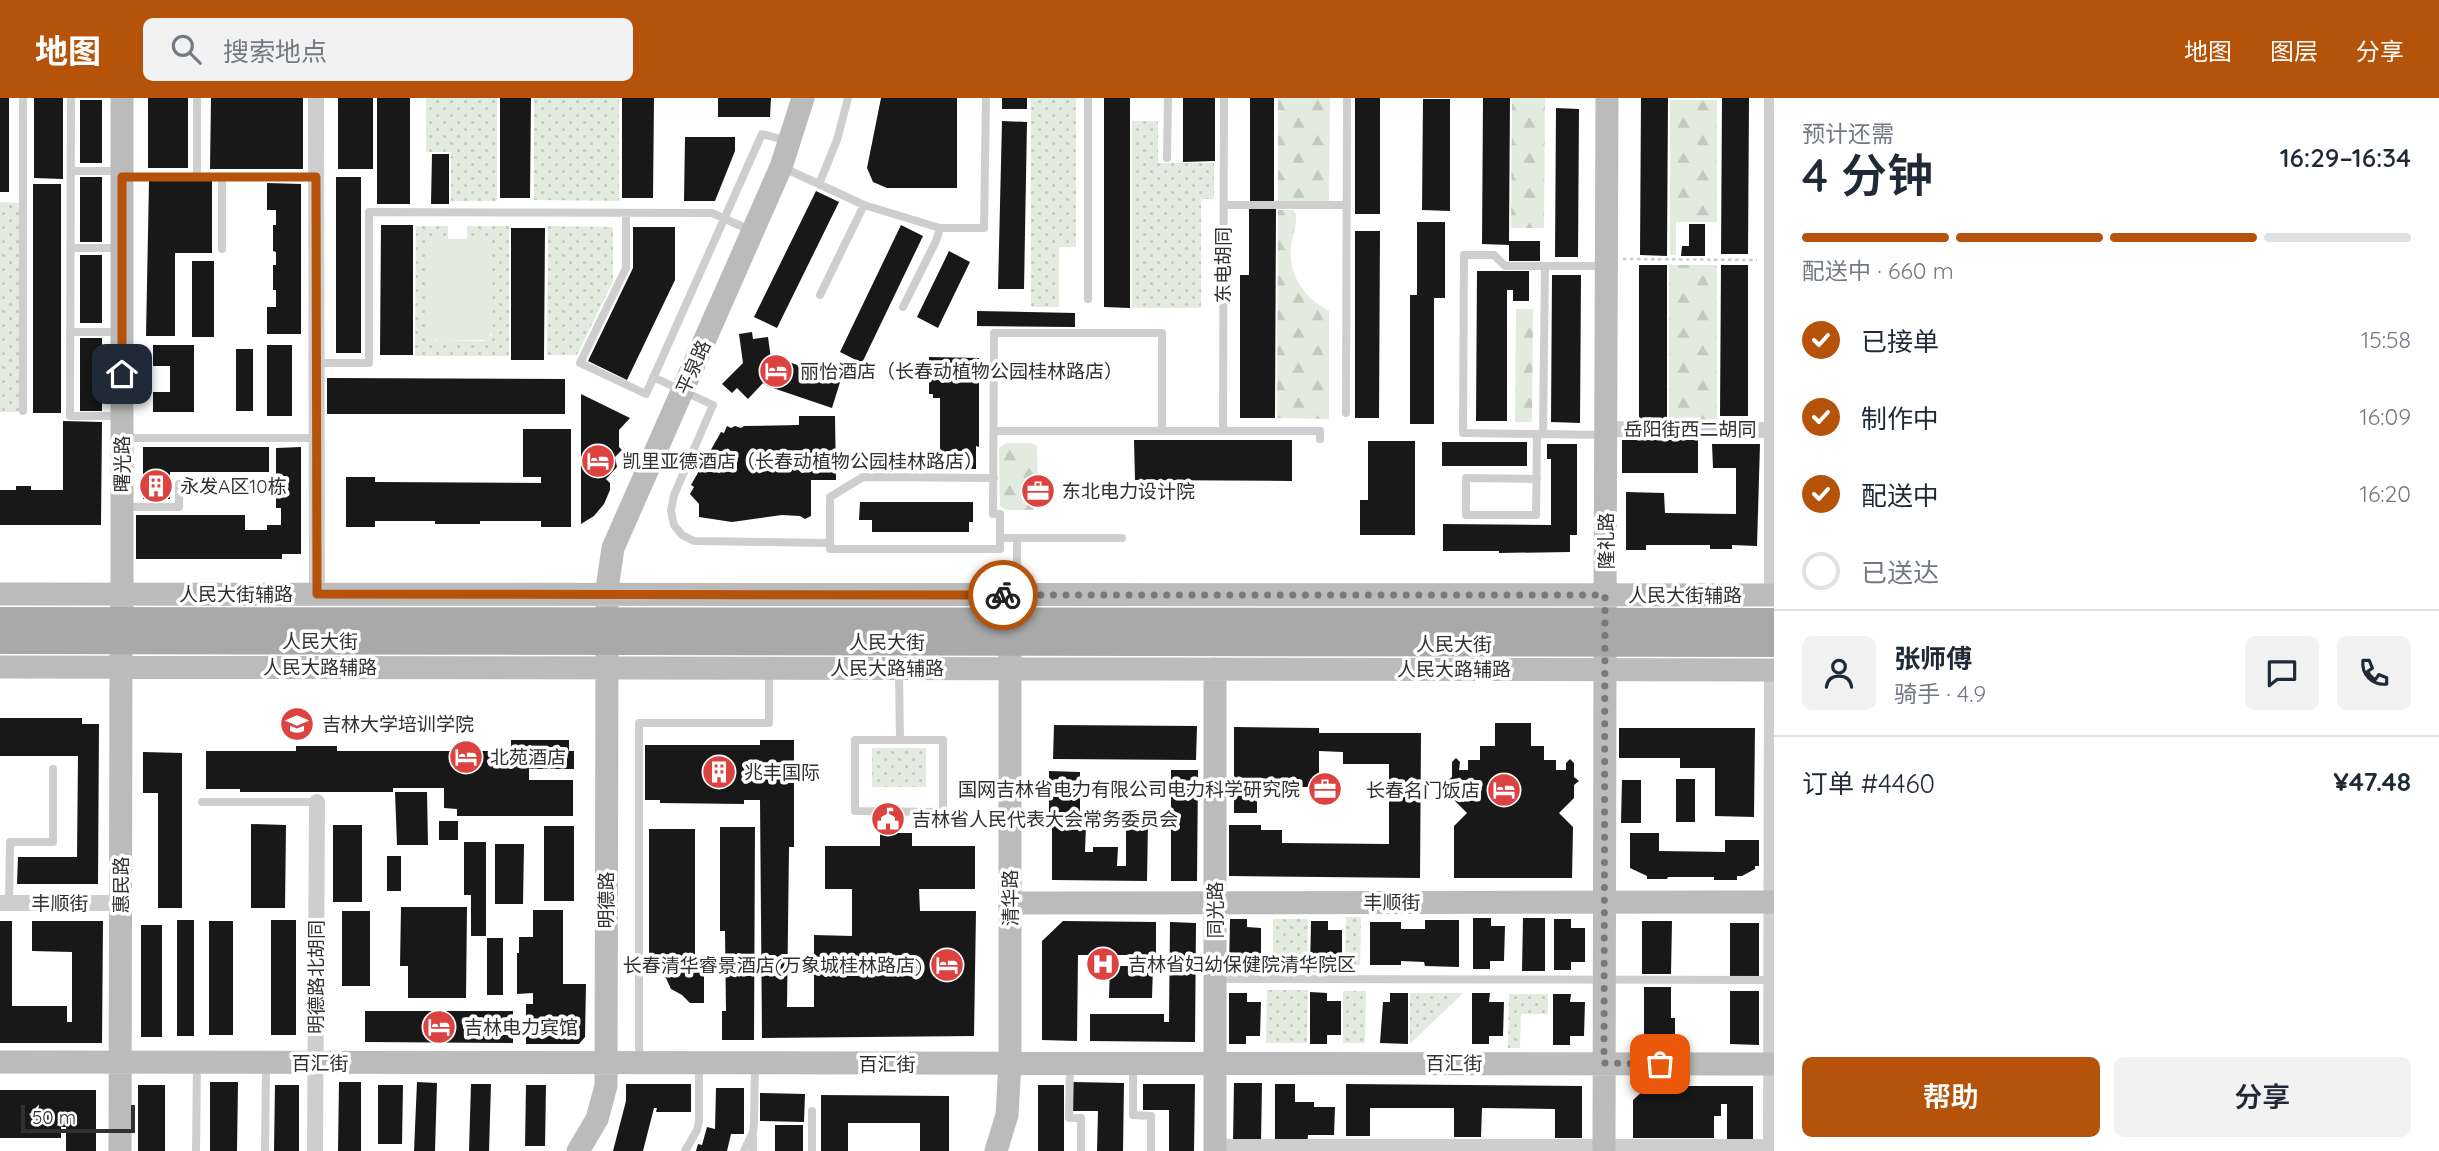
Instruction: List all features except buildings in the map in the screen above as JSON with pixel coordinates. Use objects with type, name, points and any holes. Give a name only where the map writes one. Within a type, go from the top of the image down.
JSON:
[{"type":"main road","name":"人民大街","points":[[607,631],[1010,656],[1605,632],[1773,604]]},
{"type":"main road","name":"人民大街","points":[[0,620],[122,630],[1605,632],[1773,661]]},
{"type":"main road","name":"人民大街","points":[[0,641],[122,630]]},
{"type":"street","name":"曙光路","points":[[122,98],[122,630]]},
{"type":"street","points":[[316,98],[317,594]]},
{"type":"street","name":"平泉路","points":[[607,631],[613,548],[781,167],[803,98]]},
{"type":"street","name":"隆礼路","points":[[1604,1148],[1607,98]]},
{"type":"street","points":[[1772,98],[1773,604]]},
{"type":"street","name":"岳阳街西二胡同","points":[[1606,432],[1773,429]]},
{"type":"street","name":"人民大街辅路","points":[[0,594],[122,630],[317,594],[607,631],[1017,595],[1605,632]]},
{"type":"street","points":[[0,667],[122,630]]},
{"type":"street","name":"惠民路","points":[[120,1151],[122,630]]},
{"type":"street","name":"人民大路辅路","points":[[607,631],[769,668],[899,668],[1010,656],[1215,669],[1605,632]]},
{"type":"street","name":"明德路","points":[[578,1151],[592,1129],[603,1103],[606,1064],[607,631]]},
{"type":"street","name":"清华路","points":[[996,1151],[1007,1115],[1010,1063],[1010,656]]},
{"type":"street","points":[[1215,1149],[1772,1148],[1773,661]]},
{"type":"street","name":"同光路","points":[[1215,669],[1215,1149]]},
{"type":"street","name":"明德路北胡同","points":[[315,1151],[317,802]]},
{"type":"street","name":"丰顺街","points":[[5,902],[121,903]]},
{"type":"street","name":"丰顺街","points":[[1010,903],[1773,902]]},
{"type":"street","name":"百汇街","points":[[0,1062],[1772,1064]]},
{"type":"lane","points":[[23,98],[23,411]]},
{"type":"lane","points":[[71,98],[70,416],[122,427],[317,438]]},
{"type":"lane","points":[[197,98],[197,177]]},
{"type":"lane","points":[[819,184],[837,140],[848,98]]},
{"type":"lane","points":[[781,167],[864,205],[940,228],[984,228],[986,98]]},
{"type":"lane","points":[[1088,98],[1088,299]]},
{"type":"lane","points":[[1167,158],[1168,98]]},
{"type":"lane","name":"东电胡同","points":[[1223,431],[1224,98]]},
{"type":"lane","points":[[1346,413],[1347,98]]},
{"type":"lane","points":[[626,213],[626,268],[580,363],[646,394],[762,134],[790,141]]},
{"type":"lane","points":[[71,171],[197,177],[316,177]]},
{"type":"lane","points":[[222,177],[222,249]]},
{"type":"lane","points":[[820,295],[864,205]]},
{"type":"lane","points":[[1224,205],[1347,205]]},
{"type":"lane","points":[[317,363],[369,363],[369,212],[712,213],[753,231]]},
{"type":"lane","points":[[903,307],[940,228]]},
{"type":"lane","points":[[71,248],[122,248]]},
{"type":"lane","points":[[1606,263],[1505,266],[1494,255],[1464,255],[1463,433],[1606,432]]},
{"type":"lane","points":[[1537,478],[1466,478],[1466,514],[1536,515],[1545,266]]},
{"type":"lane","points":[[70,332],[122,332]]},
{"type":"lane","points":[[993,478],[863,477],[830,497],[830,549],[1000,549],[1000,514],[993,514],[994,333],[1162,333],[1162,431]]},
{"type":"lane","points":[[653,377],[713,405],[674,495],[671,518],[677,531],[688,539],[711,543],[830,543]]},
{"type":"lane","points":[[994,431],[1320,431],[1320,439]]},
{"type":"lane","points":[[122,507],[179,507],[179,484],[269,484]]},
{"type":"lane","points":[[1000,538],[1122,538]]},
{"type":"lane","points":[[1017,538],[1017,595]]},
{"type":"lane","points":[[639,1064],[639,723],[769,723],[769,668]]},
{"type":"lane","points":[[899,668],[900,740]]},
{"type":"lane","points":[[855,740],[900,740],[943,740],[943,811],[855,811],[855,740]]},
{"type":"lane","points":[[5,902],[10,842],[53,842],[53,769]]},
{"type":"lane","points":[[202,802],[317,802]]},
{"type":"lane","points":[[1215,979],[1773,980]]},
{"type":"lane","points":[[195,1151],[197,1062]]},
{"type":"lane","points":[[265,1151],[266,1063]]},
{"type":"lane","points":[[1070,1063],[1069,1118],[1082,1118],[1081,1151]]},
{"type":"lane","points":[[1133,1063],[1133,1115],[1151,1116],[1151,1151]]},
{"type":"lane","points":[[685,1151],[699,1121],[699,1064]]},
{"type":"lane","points":[[753,1151],[755,1064]]},
{"type":"lane","points":[[812,1111],[812,1151]]},
{"type":"lane","points":[[744,1151],[753,1132]]},
{"type":"path","points":[[1606,263],[1772,260]]},
{"type":"green space","points":[[426,98],[497,98],[497,201],[451,201],[451,152],[426,152]]},
{"type":"green space","points":[[534,98],[619,98],[619,201],[534,200]]},
{"type":"green space","points":[[1031,98],[1076,98],[1076,247],[1059,247],[1059,307],[1031,307]]},
{"type":"green space","points":[[1278,98],[1330,98],[1329,202],[1278,201]]},
{"type":"green space","points":[[1512,98],[1545,98],[1544,228],[1511,228]]},
{"type":"green space","points":[[1670,100],[1717,100],[1717,222],[1676,222],[1676,255],[1670,255]]},
{"type":"green space","points":[[1132,121],[1158,121],[1158,163],[1214,163],[1214,199],[1201,199],[1201,308],[1132,308]]},
{"type":"green space","points":[[0,202],[19,203],[19,412],[0,412]]},
{"type":"green space","points":[[1278,210],[1293,210],[1296,214],[1291,247],[1295,277],[1313,300],[1329,311],[1329,419],[1277,418]]},
{"type":"green space","points":[[416,226],[448,226],[448,239],[432,242],[429,250],[435,340],[484,341],[492,335],[492,246],[484,239],[467,239],[467,226],[509,226],[509,356],[415,356]]},
{"type":"green space","points":[[548,226],[613,227],[613,281],[577,355],[547,355]]},
{"type":"green space","points":[[440,239],[484,239],[492,245],[493,331],[487,340],[439,341],[429,335],[429,250],[432,242]]},
{"type":"green space","points":[[1669,265],[1717,265],[1717,423],[1669,423]]},
{"type":"green space","points":[[1516,309],[1533,309],[1532,422],[1515,422]]},
{"type":"green space","points":[[1006,443],[1031,443],[1037,446],[1038,505],[1033,510],[1006,510],[1000,506],[999,448]]},
{"type":"green space","points":[[872,748],[926,748],[926,787],[872,787]]},
{"type":"green space","points":[[1346,917],[1361,917],[1360,965],[1345,965]]},
{"type":"green space","points":[[1273,919],[1308,919],[1307,966],[1273,966]]},
{"type":"green space","points":[[1267,990],[1308,990],[1307,1043],[1266,1043]]},
{"type":"green space","points":[[1343,991],[1366,991],[1365,1043],[1343,1043]]},
{"type":"green space","points":[[1410,993],[1463,993],[1410,1044]]},
{"type":"green space","points":[[1509,994],[1548,994],[1548,1014],[1521,1014],[1520,1048],[1508,1048]]},
{"type":"way so far","points":[[1003,595],[1605,595],[1604,1063],[1660,1064]]},
{"type":"place","name":"丽怡酒店（长春动植物公园桂林路店）","points":[[776,371]]},
{"type":"place","name":"凯里亚德酒店（长春动植物公园桂林路店）","points":[[598,461]]},
{"type":"place","name":"永发A区10栋","points":[[156,486]]},
{"type":"place","name":"东北电力设计院","points":[[1038,491]]},
{"type":"place","name":"吉林大学培训学院","points":[[297,724]]},
{"type":"place","name":"北苑酒店","points":[[466,757]]},
{"type":"place","name":"兆丰国际","points":[[719,772]]},
{"type":"place","name":"国网吉林省电力有限公司电力科学研究院","points":[[1325,789]]},
{"type":"place","name":"长春名门饭店","points":[[1504,790]]},
{"type":"place","name":"吉林省人民代表大会常务委员会","points":[[888,819]]},
{"type":"place","name":"吉林省妇幼保健院清华院区","points":[[1103,964]]},
{"type":"place","name":"长春清华睿景酒店(万象城桂林路店)","points":[[947,965]]},
{"type":"place","name":"吉林电力宾馆","points":[[439,1027]]},
{"type":"route","points":[[122,374],[122,177],[316,177],[317,594],[1003,595]]}]
